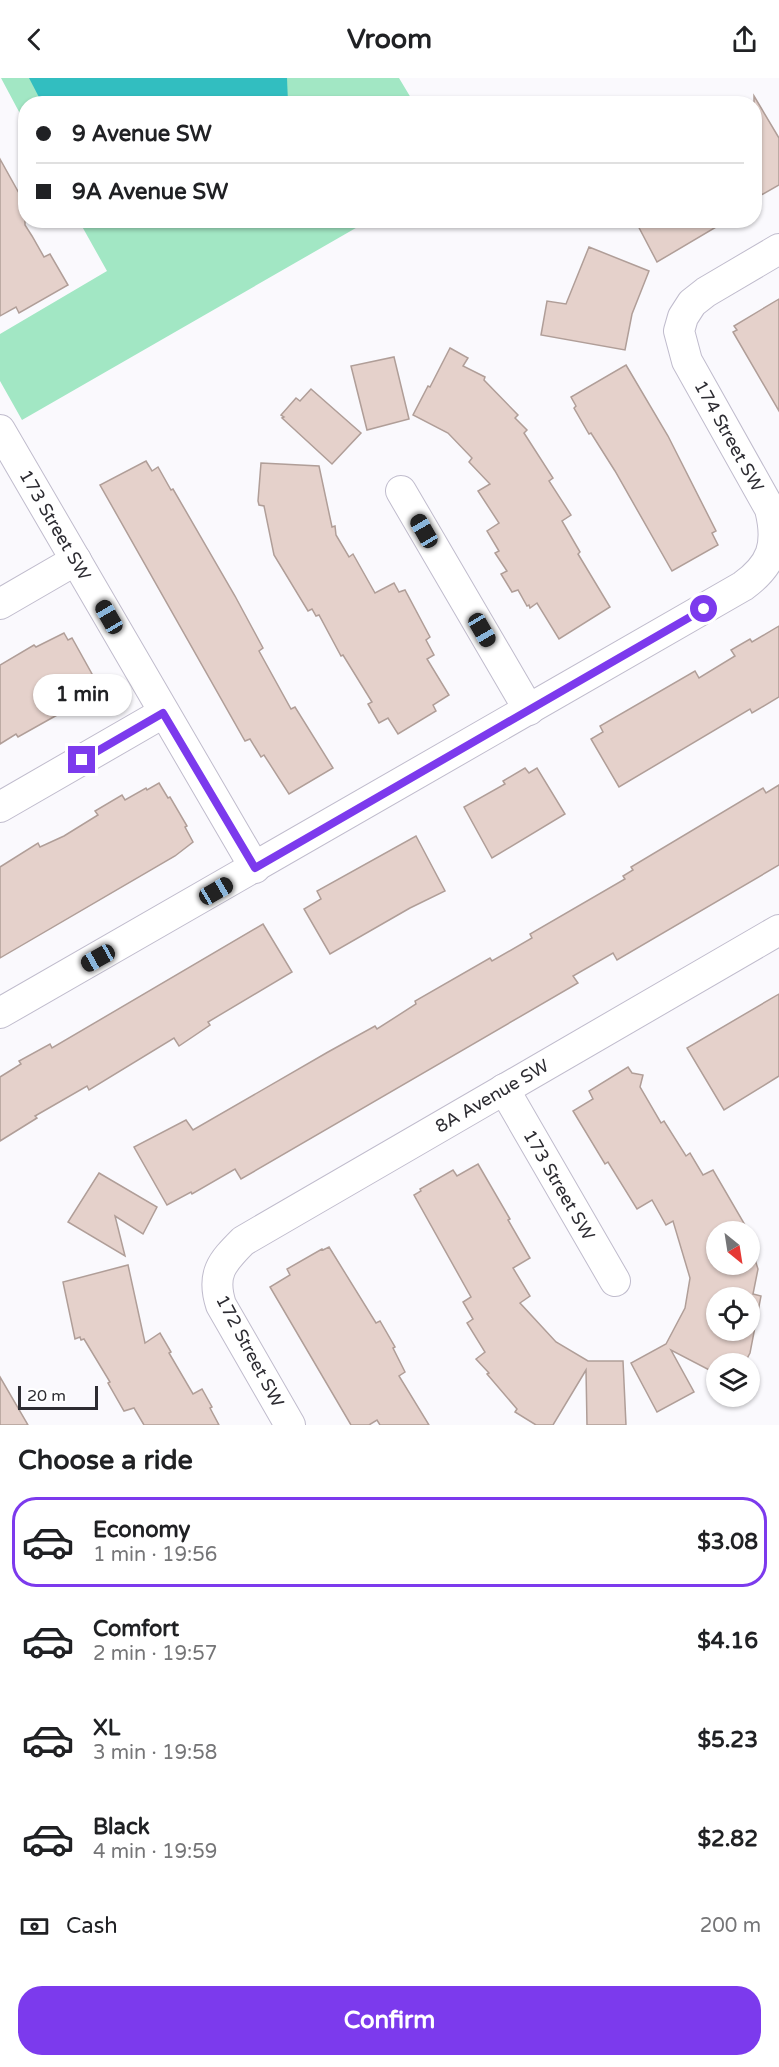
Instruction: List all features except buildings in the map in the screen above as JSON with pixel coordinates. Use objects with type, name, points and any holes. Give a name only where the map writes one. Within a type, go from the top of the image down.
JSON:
[{"type":"street","name":"174 Street SW","points":[[529,710],[743,586],[764,568],[772,555],[776,539],[770,509],[687,361],[679,331],[683,317],[692,303],[706,292],[779,249]]},
{"type":"street","name":"173 Street SW","points":[[0,430],[255,868]]},
{"type":"street","points":[[0,1014],[529,710],[401,491]]},
{"type":"street","points":[[0,603],[76,560]]},
{"type":"street","points":[[0,807],[163,713]]},
{"type":"street","name":"8A Avenue SW","points":[[217,1276],[226,1258],[243,1241],[779,930]]},
{"type":"street","name":"173 Street SW","points":[[504,1089],[615,1281]]},
{"type":"street","name":"172 Street SW","points":[[217,1276],[216,1291],[221,1305],[290,1425]]},
{"type":"green space","points":[[1,78],[399,78],[410,96],[18,96],[18,110]]},
{"type":"green space","points":[[83,228],[356,228],[22,420],[0,381],[0,334],[107,271]]},
{"type":"water","points":[[29,78],[287,78],[288,96],[38,96]]},
{"type":"route","points":[[82,760],[163,713],[255,868],[704,609]]}]
